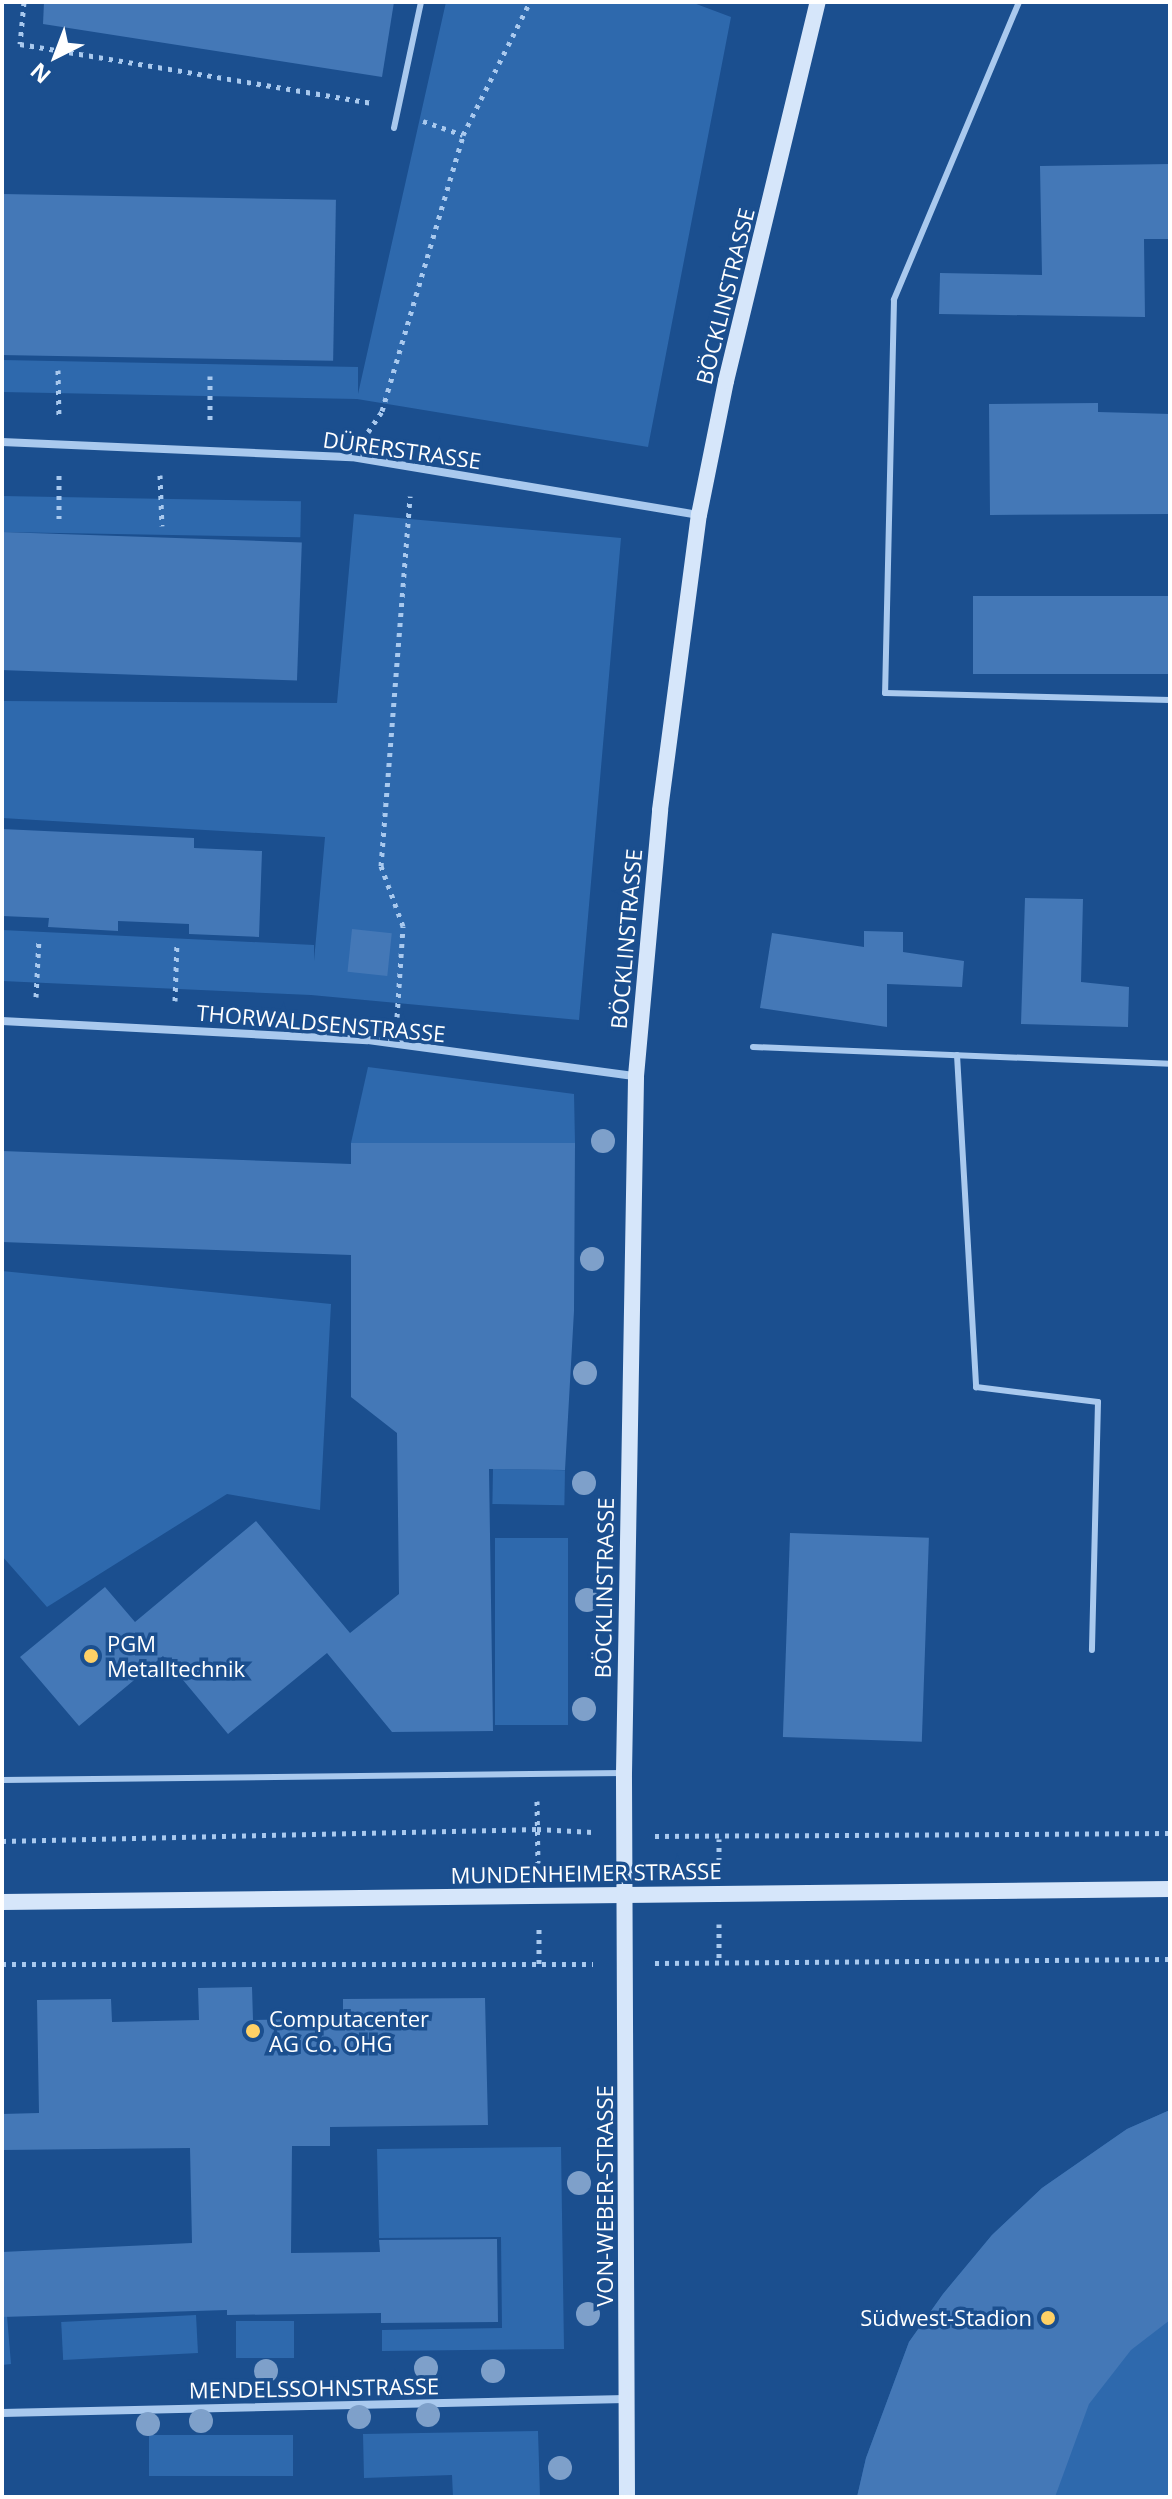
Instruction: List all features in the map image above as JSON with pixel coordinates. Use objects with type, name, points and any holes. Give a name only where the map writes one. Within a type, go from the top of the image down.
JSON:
[{"type":"street","name":"BÖCKLINSTRASSE","points":[[624,1895],[636,1076],[660,810],[699,515],[726,381],[818,2]]},
{"type":"street","name":"DÜRERSTRASSE","points":[[2,442],[352,457],[699,515]]},
{"type":"street","name":"THORWALDSENSTRASSE","points":[[2,1021],[395,1043],[636,1076]]},
{"type":"street","name":"MUNDENHEIMER STRASSE","points":[[2,1902],[1170,1889]]},
{"type":"street","name":"VON-WEBER-STRASSE","points":[[624,1895],[627,1964],[627,2497]]},
{"type":"street","name":"MENDELSSOHNSTRASSE","points":[[2,2413],[626,2399]]},
{"type":"lane","points":[[394,128],[421,2]]},
{"type":"lane","points":[[1019,2],[894,300],[885,693],[1170,700]]},
{"type":"lane","points":[[753,1047],[1170,1064]]},
{"type":"lane","points":[[957,1055],[976,1387],[1098,1402],[1092,1650]]},
{"type":"lane","points":[[2,1780],[624,1773]]},
{"type":"path","points":[[24,2],[20,44],[377,104]]},
{"type":"path","points":[[352,457],[382,411],[463,135],[530,2]]},
{"type":"path","points":[[210,376],[210,451]]},
{"type":"path","points":[[158,449],[162,526]]},
{"type":"path","points":[[395,1043],[403,926],[381,866],[412,467]]},
{"type":"path","points":[[35,1022],[39,938]]},
{"type":"path","points":[[174,1029],[177,942]]},
{"type":"path","points":[[2,1841],[537,1829],[719,1839],[1170,1833]]},
{"type":"path","points":[[2,1964],[627,1964],[1170,1959]]},
{"type":"shaded area","points":[[446,2],[691,2],[731,17],[648,447],[357,399],[2,392],[2,360],[358,367],[358,394]]},
{"type":"shaded area","points":[[2,496],[301,501],[300,537],[2,532]]},
{"type":"shaded area","points":[[354,514],[621,538],[579,1020],[311,995],[2,981],[2,930],[314,945],[314,961],[325,837],[2,818],[2,701],[337,703]]},
{"type":"shaded area","points":[[368,1067],[574,1094],[575,1143],[351,1143]]},
{"type":"shaded area","points":[[2,1271],[331,1304],[320,1510],[227,1494],[47,1607],[2,1556]]},
{"type":"shaded area","points":[[493,1469],[565,1470],[564,1505],[492,1504]]},
{"type":"shaded area","points":[[495,1538],[568,1538],[568,1725],[495,1725]]},
{"type":"shaded area","name":"Südwest-Stadion","points":[[1170,2110],[1170,2497],[857,2497],[866,2458],[909,2342],[943,2294],[992,2235],[1042,2188],[1127,2129]]},
{"type":"shaded area","points":[[561,2147],[564,2349],[382,2351],[382,2330],[502,2328],[501,2237],[379,2238],[377,2149]]},
{"type":"shaded area","points":[[196,2315],[198,2353],[63,2360],[61,2322]]},
{"type":"shaded area","points":[[7,2316],[11,2364],[2,2365],[2,2317]]},
{"type":"shaded area","points":[[236,2321],[294,2321],[294,2358],[236,2358]]},
{"type":"shaded area","points":[[538,2431],[540,2497],[453,2497],[452,2475],[364,2478],[363,2434]]},
{"type":"shaded area","points":[[149,2435],[293,2435],[293,2476],[149,2476]]},
{"type":"building","points":[[44,2],[394,2],[382,77],[43,24]]},
{"type":"building","points":[[1170,164],[1170,239],[1144,239],[1145,317],[939,314],[940,273],[1042,275],[1040,166]]},
{"type":"building","points":[[2,194],[336,200],[333,361],[2,355]]},
{"type":"building","points":[[1098,403],[1098,412],[1170,414],[1170,514],[990,515],[989,404]]},
{"type":"building","points":[[2,532],[302,542],[297,680],[2,670]]},
{"type":"building","points":[[973,596],[1170,596],[1170,674],[973,674]]},
{"type":"building","points":[[2,829],[194,838],[194,848],[262,851],[259,937],[189,934],[189,924],[118,921],[118,931],[48,927],[49,918],[2,916]]},
{"type":"building","points":[[1025,898],[1083,899],[1081,982],[1129,987],[1128,1027],[1021,1024]]},
{"type":"building","points":[[352,929],[392,933],[387,976],[348,972]]},
{"type":"building","points":[[864,931],[903,932],[903,952],[964,961],[962,987],[887,984],[887,1027],[760,1008],[772,933],[864,947]]},
{"type":"building","points":[[351,1143],[575,1143],[574,1311],[565,1470],[489,1469],[493,1731],[392,1732],[327,1653],[228,1734],[163,1656],[79,1726],[20,1657],[105,1587],[135,1622],[256,1521],[350,1633],[399,1594],[397,1433],[351,1397],[351,1255],[2,1242],[2,1151],[351,1164]]},
{"type":"building","points":[[790,1533],[929,1538],[922,1742],[783,1737]]},
{"type":"building","points":[[252,1987],[253,2020],[343,2018],[343,1999],[485,1998],[488,2125],[330,2127],[330,2146],[292,2146],[291,2253],[380,2252],[379,2240],[497,2239],[498,2322],[381,2323],[381,2313],[227,2315],[227,2310],[2,2317],[2,2252],[192,2243],[190,2148],[2,2150],[2,2114],[39,2113],[37,2000],[111,1999],[112,2022],[199,2020],[198,1988]]},
{"type":"building","name":"Südwest-Stadion","points":[[1170,2110],[1170,2320],[1131,2350],[1089,2404],[1055,2497],[857,2497],[866,2458],[909,2342],[943,2294],[992,2235],[1042,2188],[1127,2129]]},
{"type":"place","name":"PGM Metalltechnik","points":[[91,1656]]},
{"type":"place","name":"Computacenter AG Co. OHG","points":[[253,2031]]},
{"type":"place","name":"Südwest-Stadion","points":[[1048,2318]]}]
